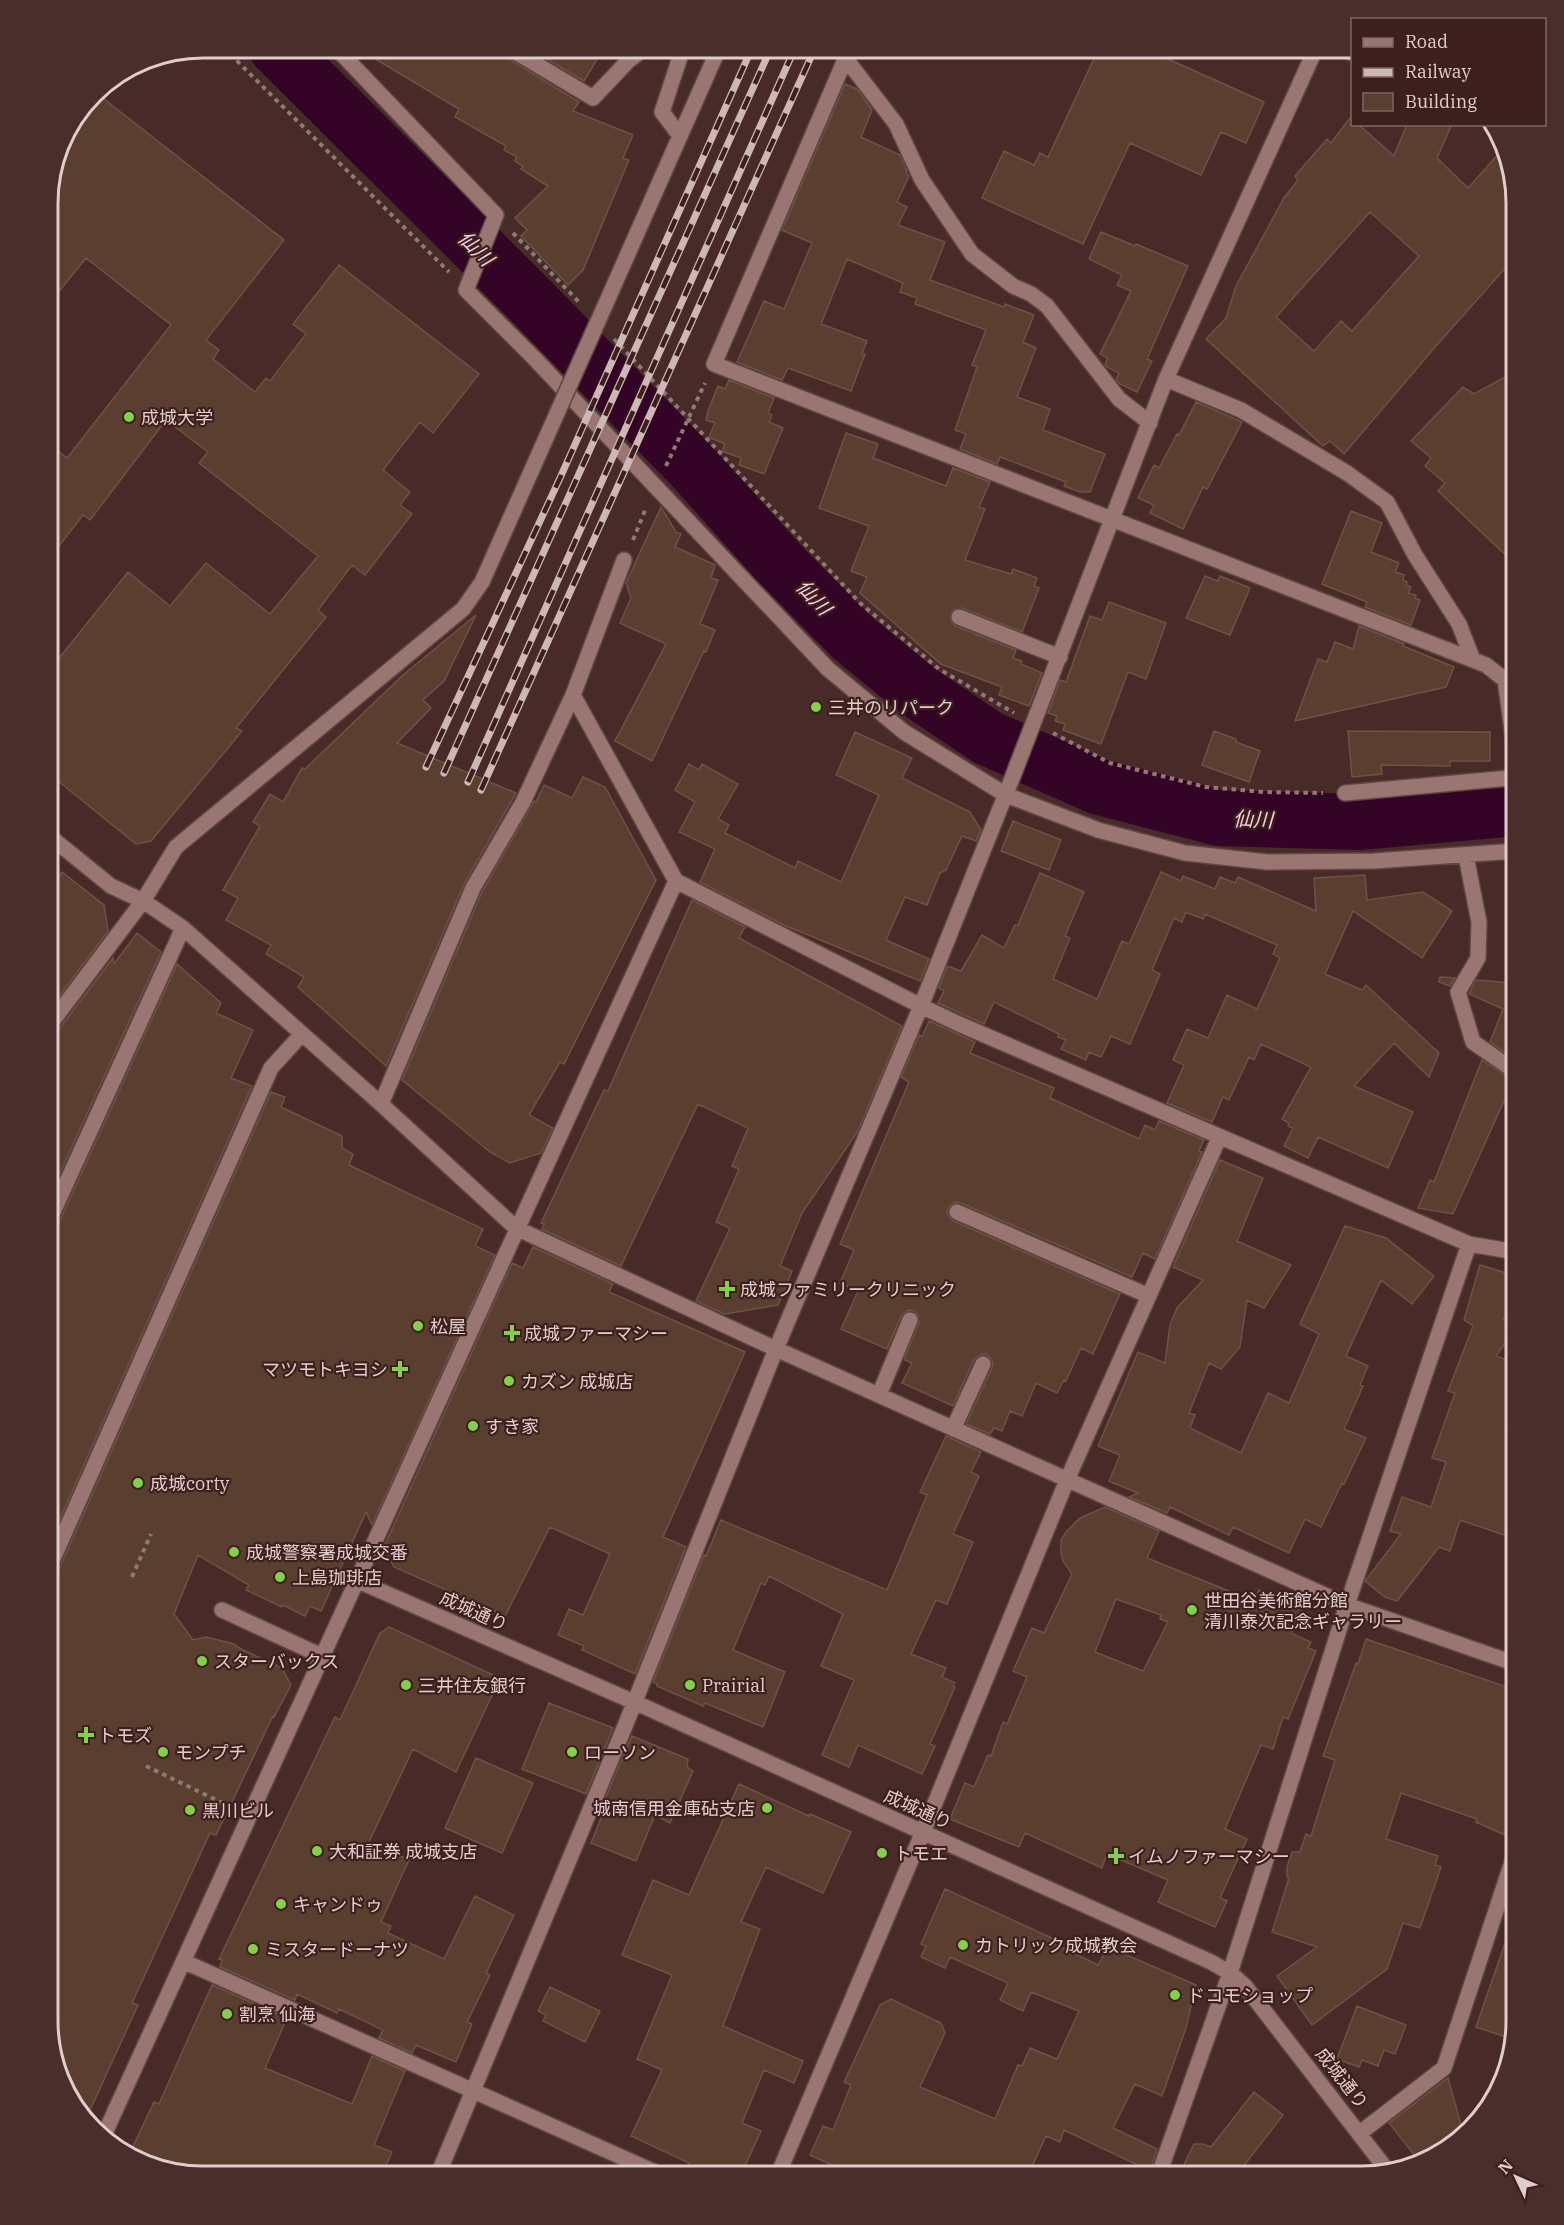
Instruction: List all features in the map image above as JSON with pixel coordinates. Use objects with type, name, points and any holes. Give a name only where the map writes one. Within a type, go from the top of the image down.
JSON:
[{"type":"street","points":[[347,59],[496,215],[468,285],[828,669],[904,732],[958,768],[1008,788],[1098,830],[1185,853],[1267,862],[1374,861],[1506,852]]},
{"type":"street","points":[[527,59],[593,98],[632,59]]},
{"type":"street","points":[[679,59],[662,112],[680,136]]},
{"type":"street","points":[[59,1012],[143,901],[176,847],[463,609],[482,582],[714,59]]},
{"type":"street","points":[[846,59],[714,364],[1486,665],[1505,680],[1506,687]]},
{"type":"street","points":[[851,59],[896,124],[922,180],[972,254],[1013,286],[1047,306],[1119,399],[1150,423]]},
{"type":"street","points":[[442,2166],[634,1702],[776,1349],[921,1006],[1060,657],[1166,379],[1311,59]]},
{"type":"street","points":[[1166,379],[1241,410],[1347,473],[1387,502],[1415,555],[1459,624],[1473,660]]},
{"type":"street","points":[[381,1104],[473,888],[523,802],[573,695],[624,560]]},
{"type":"street","points":[[959,617],[1060,657]]},
{"type":"street","points":[[573,695],[676,881],[921,1006],[1219,1138],[1469,1244],[1506,1250]]},
{"type":"street","points":[[1345,793],[1506,778]]},
{"type":"street","points":[[59,844],[111,886],[143,901],[183,928],[516,1228],[776,1349],[1347,1605],[1506,1661]]},
{"type":"street","points":[[1466,856],[1479,922],[1478,958],[1458,992],[1473,1042],[1506,1065]]},
{"type":"street","points":[[107,2130],[676,881]]},
{"type":"street","points":[[59,1199],[183,928]]},
{"type":"street","points":[[59,1545],[271,1068],[302,1034]]},
{"type":"street","points":[[782,2166],[1067,1480],[1219,1138]]},
{"type":"street","points":[[957,1212],[1149,1296]]},
{"type":"street","points":[[1162,2166],[1230,1973],[1347,1605],[1469,1244]]},
{"type":"street","points":[[879,1395],[910,1320]]},
{"type":"street","points":[[953,1429],[983,1364]]},
{"type":"street","name":"成城通り","points":[[358,1581],[634,1702],[1211,1962],[1230,1973],[1245,1986],[1383,2165]]},
{"type":"street","points":[[222,1610],[324,1656]]},
{"type":"street","points":[[1360,2133],[1444,2068],[1506,1880]]},
{"type":"street","points":[[184,1962],[642,2166]]},
{"type":"path","points":[[235,59],[468,285]]},
{"type":"path","points":[[666,468],[714,364]]},
{"type":"path","points":[[661,388],[860,603],[939,669],[1010,711],[1032,727],[1110,763],[1206,787],[1264,792],[1345,793]]},
{"type":"path","points":[[624,560],[657,489]]},
{"type":"path","points":[[132,1577],[151,1534]]},
{"type":"path","points":[[146,1766],[251,1816]]},
{"type":"building","points":[[375,59],[509,59],[579,102],[573,111],[633,135],[623,158],[629,160],[583,270],[568,285],[521,236],[527,230],[515,218],[548,186],[521,169],[523,166],[515,161],[517,157],[504,150],[506,146],[455,117],[459,109]]},
{"type":"building","points":[[547,59],[597,59],[584,81]]},
{"type":"building","points":[[1094,59],[1168,59],[1264,102],[1246,143],[1221,132],[1201,175],[1130,143],[1083,244],[982,198],[1004,151],[1034,165],[1040,153],[1048,157]]},
{"type":"building","points":[[845,84],[857,89],[872,110],[861,137],[900,155],[909,176],[897,202],[907,207],[898,225],[945,242],[930,280],[1004,307],[1005,304],[1034,315],[1023,342],[1036,348],[1017,397],[1050,409],[1043,430],[1105,454],[1090,492],[1080,492],[1064,486],[1066,482],[1000,457],[997,464],[960,449],[966,434],[955,430],[977,367],[972,365],[986,330],[915,304],[917,298],[900,292],[903,283],[847,259],[821,324],[867,341],[862,353],[865,354],[851,391],[788,368],[782,380],[737,362],[764,301],[784,309],[812,243],[782,230]]},
{"type":"building","points":[[103,99],[284,240],[206,340],[219,350],[213,359],[255,392],[266,378],[270,381],[306,334],[293,324],[339,265],[479,374],[433,433],[420,422],[383,470],[410,492],[400,505],[412,514],[365,575],[352,565],[318,610],[326,617],[236,728],[242,731],[151,841],[136,844],[59,782],[59,658],[128,572],[170,606],[206,563],[270,614],[318,556],[199,463],[208,452],[166,420],[90,520],[83,515],[59,546],[59,452],[67,458],[171,325],[86,258],[59,291],[61,175],[66,157],[78,131]]},
{"type":"building","points":[[1350,118],[1351,126],[1360,126],[1394,156],[1406,126],[1451,126],[1437,158],[1468,188],[1497,156],[1501,166],[1506,203],[1506,267],[1344,454],[1330,441],[1323,446],[1206,339],[1226,318],[1236,286],[1284,198],[1298,180],[1295,176],[1327,139],[1331,143]],"holes":[[[1370,212],[1419,256],[1352,331],[1341,321],[1314,351],[1276,317]]]},
{"type":"building","points":[[1101,232],[1188,266],[1147,359],[1152,361],[1137,392],[1116,380],[1119,373],[1105,365],[1108,358],[1100,354],[1131,291],[1117,285],[1122,275],[1089,259]]},
{"type":"building","points":[[1506,376],[1506,556],[1438,491],[1445,483],[1425,466],[1431,458],[1411,441],[1463,387],[1474,394]]},
{"type":"building","points":[[729,380],[774,398],[768,413],[772,415],[769,422],[783,428],[764,474],[739,465],[741,458],[722,451],[725,444],[709,437],[715,423],[706,420],[708,411],[718,386],[725,389]]},
{"type":"building","points":[[1196,402],[1242,422],[1207,489],[1203,487],[1183,529],[1150,513],[1154,505],[1138,498],[1154,465],[1159,468]]},
{"type":"building","points":[[846,433],[878,444],[873,458],[946,486],[953,468],[990,482],[979,507],[985,509],[965,560],[1011,574],[1013,569],[1037,578],[1034,586],[1039,588],[1022,632],[962,608],[953,610],[950,619],[955,626],[1016,650],[1013,658],[1042,673],[1029,706],[999,695],[1002,687],[941,664],[860,593],[867,577],[851,571],[869,526],[819,508]]},
{"type":"building","points":[[661,507],[676,532],[681,534],[675,547],[715,565],[711,578],[718,580],[700,624],[715,630],[652,761],[615,741],[666,644],[620,623],[631,598],[626,583]]},
{"type":"building","points":[[1351,511],[1382,523],[1371,552],[1399,563],[1395,572],[1404,575],[1403,580],[1411,587],[1408,593],[1416,595],[1415,598],[1420,600],[1411,625],[1365,607],[1367,602],[1322,584]]},
{"type":"building","points":[[1205,576],[1218,581],[1220,576],[1250,588],[1230,635],[1186,618]]},
{"type":"building","points":[[1109,602],[1166,623],[1146,679],[1128,672],[1101,744],[1063,730],[1065,724],[1055,721],[1057,716],[1048,713],[1060,680],[1066,682],[1090,616],[1102,620]]},
{"type":"building","points":[[476,615],[444,681],[423,700],[431,708],[397,743],[516,793],[464,884],[386,1066],[298,987],[304,977],[266,954],[271,945],[226,920],[238,898],[223,890],[260,826],[253,822],[270,794],[283,802],[302,768],[305,769],[403,675]]},
{"type":"building","points":[[1359,626],[1454,667],[1446,687],[1295,721],[1318,659],[1327,662],[1335,642],[1353,649]]},
{"type":"building","points":[[1214,731],[1260,751],[1249,782],[1202,765]]},
{"type":"building","points":[[1348,731],[1490,732],[1490,761],[1450,761],[1450,766],[1381,765],[1382,774],[1352,777]]},
{"type":"building","points":[[855,732],[912,758],[902,778],[970,812],[981,830],[976,841],[962,836],[946,870],[940,873],[927,905],[905,897],[886,940],[929,959],[920,981],[784,925],[700,882],[715,849],[679,832],[695,802],[675,790],[689,764],[699,770],[702,764],[738,784],[718,819],[729,825],[725,833],[795,868],[798,861],[841,882],[879,795],[836,775]]},
{"type":"building","points":[[583,777],[605,787],[656,880],[564,1064],[560,1062],[529,1115],[553,1128],[541,1153],[510,1163],[490,1152],[402,1080],[482,892],[534,801],[536,802],[544,785],[572,798]]},
{"type":"building","points":[[1013,821],[1061,840],[1049,870],[1001,851]]},
{"type":"building","points":[[62,872],[104,905],[108,931],[59,996],[59,876]]},
{"type":"building","points":[[1161,872],[1181,881],[1183,876],[1215,889],[1220,877],[1235,883],[1238,877],[1316,911],[1314,878],[1365,875],[1367,900],[1423,892],[1452,911],[1422,958],[1353,911],[1325,974],[1362,990],[1366,985],[1439,1053],[1429,1077],[1394,1043],[1354,1086],[1413,1112],[1388,1168],[1318,1137],[1308,1158],[1284,1146],[1293,1128],[1282,1119],[1311,1067],[1261,1044],[1254,1060],[1249,1057],[1229,1100],[1223,1097],[1212,1122],[1167,1103],[1184,1065],[1173,1060],[1187,1029],[1208,1038],[1227,995],[1257,1009],[1280,958],[1273,954],[1277,945],[1205,914],[1203,919],[1186,912],[1182,922],[1174,918],[1152,970],[1160,974],[1130,1044],[1111,1036],[1101,1057],[1089,1052],[1086,1060],[1061,1049],[1066,1040],[1058,1037],[1059,1034],[994,1002],[984,1024],[938,1003],[944,991],[939,988],[947,966],[961,971],[982,935],[1004,948],[1015,925],[1018,925],[1040,873],[1084,892],[1065,936],[1070,938],[1053,979],[1097,999],[1122,941],[1129,944]]},
{"type":"building","points":[[692,900],[745,927],[739,938],[902,1026],[858,1131],[802,1213],[780,1266],[792,1271],[778,1305],[725,1314],[696,1301],[730,1228],[716,1222],[739,1169],[732,1166],[748,1128],[698,1104],[621,1266],[542,1229],[544,1224],[541,1223],[604,1090],[608,1091]]},
{"type":"building","points":[[137,933],[161,952],[59,1175],[59,1029],[113,958],[114,964]]},
{"type":"building","points":[[177,964],[221,1003],[216,1013],[253,1030],[231,1078],[252,1086],[59,1521],[59,1223]]},
{"type":"building","points":[[1440,977],[1455,978],[1450,986],[1439,982]]},
{"type":"building","points":[[1476,980],[1506,982],[1506,1053],[1490,1042],[1503,1009],[1469,994]]},
{"type":"building","points":[[929,1021],[975,1042],[970,1053],[1054,1088],[1050,1098],[1139,1139],[1145,1125],[1155,1130],[1159,1121],[1204,1140],[1199,1151],[1202,1152],[1155,1259],[1143,1253],[1132,1277],[961,1203],[955,1202],[948,1208],[947,1214],[953,1221],[1120,1294],[1093,1354],[1081,1348],[1066,1381],[1064,1380],[1057,1393],[1036,1383],[1022,1416],[1010,1411],[1002,1431],[994,1428],[990,1434],[966,1424],[992,1368],[993,1363],[988,1355],[982,1354],[974,1359],[953,1406],[902,1383],[912,1363],[905,1360],[905,1357],[919,1323],[918,1315],[914,1311],[908,1310],[901,1316],[887,1349],[841,1329],[858,1291],[840,1283],[854,1250],[840,1244],[909,1082],[901,1077],[919,1035],[922,1037]]},
{"type":"building","points":[[1482,1060],[1506,1076],[1506,1097],[1453,1214],[1418,1208],[1430,1180],[1434,1182]]},
{"type":"building","points":[[271,1092],[285,1097],[281,1107],[342,1136],[342,1148],[353,1154],[349,1165],[483,1229],[475,1246],[495,1255],[372,1525],[366,1512],[321,1611],[310,1606],[305,1616],[283,1605],[282,1607],[246,1590],[249,1585],[198,1555],[174,1614],[193,1640],[206,1637],[234,1644],[282,1668],[291,1685],[273,1716],[216,1835],[210,1833],[132,2003],[138,2005],[90,2111],[70,2077],[63,2059],[60,2041],[59,1569]]},
{"type":"building","points":[[1220,1160],[1263,1178],[1237,1241],[1291,1265],[1264,1308],[1247,1300],[1240,1347],[1221,1369],[1209,1363],[1189,1413],[1195,1415],[1190,1428],[1241,1453],[1268,1393],[1289,1403],[1319,1334],[1300,1324],[1345,1226],[1386,1238],[1434,1276],[1412,1304],[1381,1280],[1346,1356],[1368,1366],[1360,1385],[1363,1386],[1344,1429],[1366,1438],[1321,1527],[1305,1519],[1289,1553],[1233,1527],[1229,1535],[1170,1507],[1167,1513],[1129,1497],[1138,1493],[1109,1481],[1120,1455],[1098,1446],[1138,1352],[1165,1363],[1170,1325],[1177,1308],[1203,1280],[1173,1267]]},
{"type":"building","points":[[533,1247],[613,1284],[609,1292],[745,1352],[663,1537],[686,1547],[635,1674],[582,1650],[584,1646],[558,1635],[569,1609],[583,1615],[610,1554],[550,1527],[505,1616],[394,1567],[384,1547],[512,1263],[523,1268]]},
{"type":"building","points":[[1480,1265],[1503,1272],[1506,1276],[1506,1315],[1503,1319],[1506,1321],[1506,1342],[1496,1356],[1506,1360],[1506,1536],[1460,1520],[1450,1551],[1439,1547],[1397,1601],[1385,1597],[1365,1581],[1401,1534],[1390,1531],[1402,1497],[1431,1507],[1446,1462],[1432,1458],[1455,1393],[1448,1391],[1473,1326],[1464,1320]]},
{"type":"building","points":[[946,1436],[981,1452],[971,1472],[979,1476],[953,1534],[973,1542],[947,1604],[936,1600],[911,1654],[946,1668],[942,1677],[955,1683],[930,1744],[935,1746],[922,1774],[858,1745],[849,1767],[822,1755],[854,1680],[821,1666],[843,1614],[769,1576],[765,1585],[761,1583],[733,1650],[785,1672],[763,1727],[705,1703],[703,1706],[657,1686],[653,1682],[704,1555],[706,1556],[721,1520],[887,1590],[927,1495],[920,1492]]},
{"type":"building","points":[[1105,1507],[1159,1531],[1147,1558],[1254,1601],[1259,1590],[1302,1609],[1291,1633],[1311,1642],[1308,1648],[1316,1651],[1288,1719],[1283,1717],[1273,1749],[1261,1745],[1225,1829],[1247,1839],[1220,1898],[1227,1901],[1215,1927],[1158,1902],[1168,1880],[1107,1854],[1102,1868],[1025,1833],[1019,1847],[950,1819],[965,1783],[974,1787],[988,1755],[991,1756],[1003,1722],[1007,1724],[1027,1677],[1013,1671],[1032,1628],[1044,1633],[1072,1574],[1063,1561],[1061,1540],[1080,1518]],"holes":[[[1116,1599],[1161,1615],[1160,1619],[1168,1622],[1143,1671],[1095,1652]]]},
{"type":"building","points":[[389,1627],[500,1678],[456,1772],[413,1749],[369,1842],[409,1860],[381,1922],[391,1926],[388,1933],[444,1959],[475,1896],[514,1915],[486,1973],[490,1975],[467,2022],[472,2024],[456,2062],[416,2045],[412,2053],[379,2038],[383,2030],[339,2009],[337,2013],[297,1994],[295,2000],[220,1967],[222,1960],[219,1959],[335,1717],[340,1720],[380,1633]]},
{"type":"building","points":[[1366,1639],[1506,1687],[1506,1836],[1476,1822],[1477,1819],[1401,1793],[1386,1839],[1438,1856],[1435,1865],[1441,1867],[1420,1928],[1403,1923],[1387,1969],[1312,2025],[1277,1976],[1317,1947],[1272,1932],[1289,1878],[1287,1867],[1292,1852],[1300,1852],[1306,1834],[1311,1836],[1335,1760],[1323,1756],[1356,1663],[1358,1664]]},
{"type":"building","points":[[549,1703],[613,1728],[586,1794],[522,1769]]},
{"type":"building","points":[[632,1736],[688,1759],[687,1767],[693,1771],[670,1823],[655,1815],[636,1861],[591,1843],[607,1803],[604,1801]]},
{"type":"building","points":[[476,1758],[533,1783],[502,1853],[445,1828]]},
{"type":"building","points":[[739,1784],[809,1816],[810,1814],[851,1832],[823,1893],[766,1867],[741,1922],[760,1929],[723,2026],[803,2061],[794,2083],[764,2070],[742,2123],[761,2131],[745,2166],[688,2166],[689,2163],[631,2136],[662,2070],[637,2059],[672,1975],[622,1955],[653,1880],[689,1895]]},
{"type":"building","points":[[945,1889],[1054,1939],[1052,1943],[1098,1965],[1108,1947],[1196,1985],[1186,2028],[1162,2096],[1135,2084],[1113,2128],[1157,2149],[1152,2166],[1140,2166],[1064,2130],[1060,2142],[1046,2136],[1032,2166],[834,2166],[810,2155],[823,2126],[833,2130],[851,2085],[844,2082],[880,2005],[891,1999],[941,2023],[945,2033],[920,2087],[995,2119],[1018,2065],[1022,2066],[1030,2048],[1057,2059],[1079,2011],[1031,1992],[1023,2011],[1000,2000],[1008,1983],[950,1957],[945,1968],[921,1957],[926,1946],[921,1944]]},
{"type":"building","points":[[1506,1940],[1504,2036],[1476,2027]]},
{"type":"building","points":[[212,1985],[287,2018],[265,2068],[352,2104],[372,2056],[405,2071],[374,2145],[392,2152],[386,2166],[194,2166],[175,2164],[132,2148],[154,2102],[159,2104]]},
{"type":"building","points":[[550,1987],[600,2011],[585,2042],[543,2021],[546,2015],[538,2011]]},
{"type":"building","points":[[1357,2006],[1406,2025],[1395,2054],[1384,2050],[1378,2066],[1362,2060],[1359,2067],[1337,2059]]},
{"type":"building","points":[[1448,2078],[1461,2126],[1449,2137],[1415,2156],[1389,2123]]},
{"type":"building","points":[[1254,2092],[1283,2115],[1244,2166],[1183,2166],[1194,2144],[1211,2147]]},
{"type":"waterway","name":"仙川","points":[[288,59],[533,303],[693,467],[781,565],[852,637],[918,691],[988,738],[1099,787],[1219,818],[1359,822],[1506,809]]},
{"type":"railway","points":[[426,767],[560,478],[747,59]]},
{"type":"railway","points":[[444,773],[766,59]]},
{"type":"railway","points":[[468,782],[790,59]]},
{"type":"railway","points":[[481,790],[810,59]]},
{"type":"place","name":"成城大学","points":[[129,417]]},
{"type":"place","name":"三井のリパーク","points":[[816,707]]},
{"type":"place","name":"成城ファミリークリニック","points":[[727,1289]]},
{"type":"place","name":"松屋","points":[[418,1326]]},
{"type":"place","name":"成城ファーマシー","points":[[512,1333]]},
{"type":"place","name":"マツモトキヨシ","points":[[400,1369]]},
{"type":"place","name":"カズン 成城店","points":[[509,1381]]},
{"type":"place","name":"すき家","points":[[473,1426]]},
{"type":"place","name":"成城corty","points":[[138,1483]]},
{"type":"place","name":"成城警察署成城交番","points":[[234,1552]]},
{"type":"place","name":"上島珈琲店","points":[[280,1577]]},
{"type":"place","name":"世田谷美術館分館 清川泰次記念ギャラリー","points":[[1192,1610]]},
{"type":"place","name":"スターバックス","points":[[202,1661]]},
{"type":"place","name":"三井住友銀行","points":[[406,1685]]},
{"type":"place","name":"Prairial","points":[[690,1685]]},
{"type":"place","name":"トモズ","points":[[86,1735]]},
{"type":"place","name":"モンプチ","points":[[163,1752]]},
{"type":"place","name":"ローソン","points":[[572,1752]]},
{"type":"place","name":"城南信用金庫砧支店","points":[[767,1808]]},
{"type":"place","name":"黒川ビル","points":[[190,1810]]},
{"type":"place","name":"大和証券 成城支店","points":[[317,1851]]},
{"type":"place","name":"トモエ","points":[[882,1853]]},
{"type":"place","name":"イムノファーマシー","points":[[1116,1856]]},
{"type":"place","name":"キャンドゥ","points":[[281,1904]]},
{"type":"place","name":"カトリック成城教会","points":[[963,1945]]},
{"type":"place","name":"ミスタードーナツ","points":[[253,1949]]},
{"type":"place","name":"ドコモショップ","points":[[1175,1995]]},
{"type":"place","name":"割烹 仙海","points":[[227,2014]]}]
